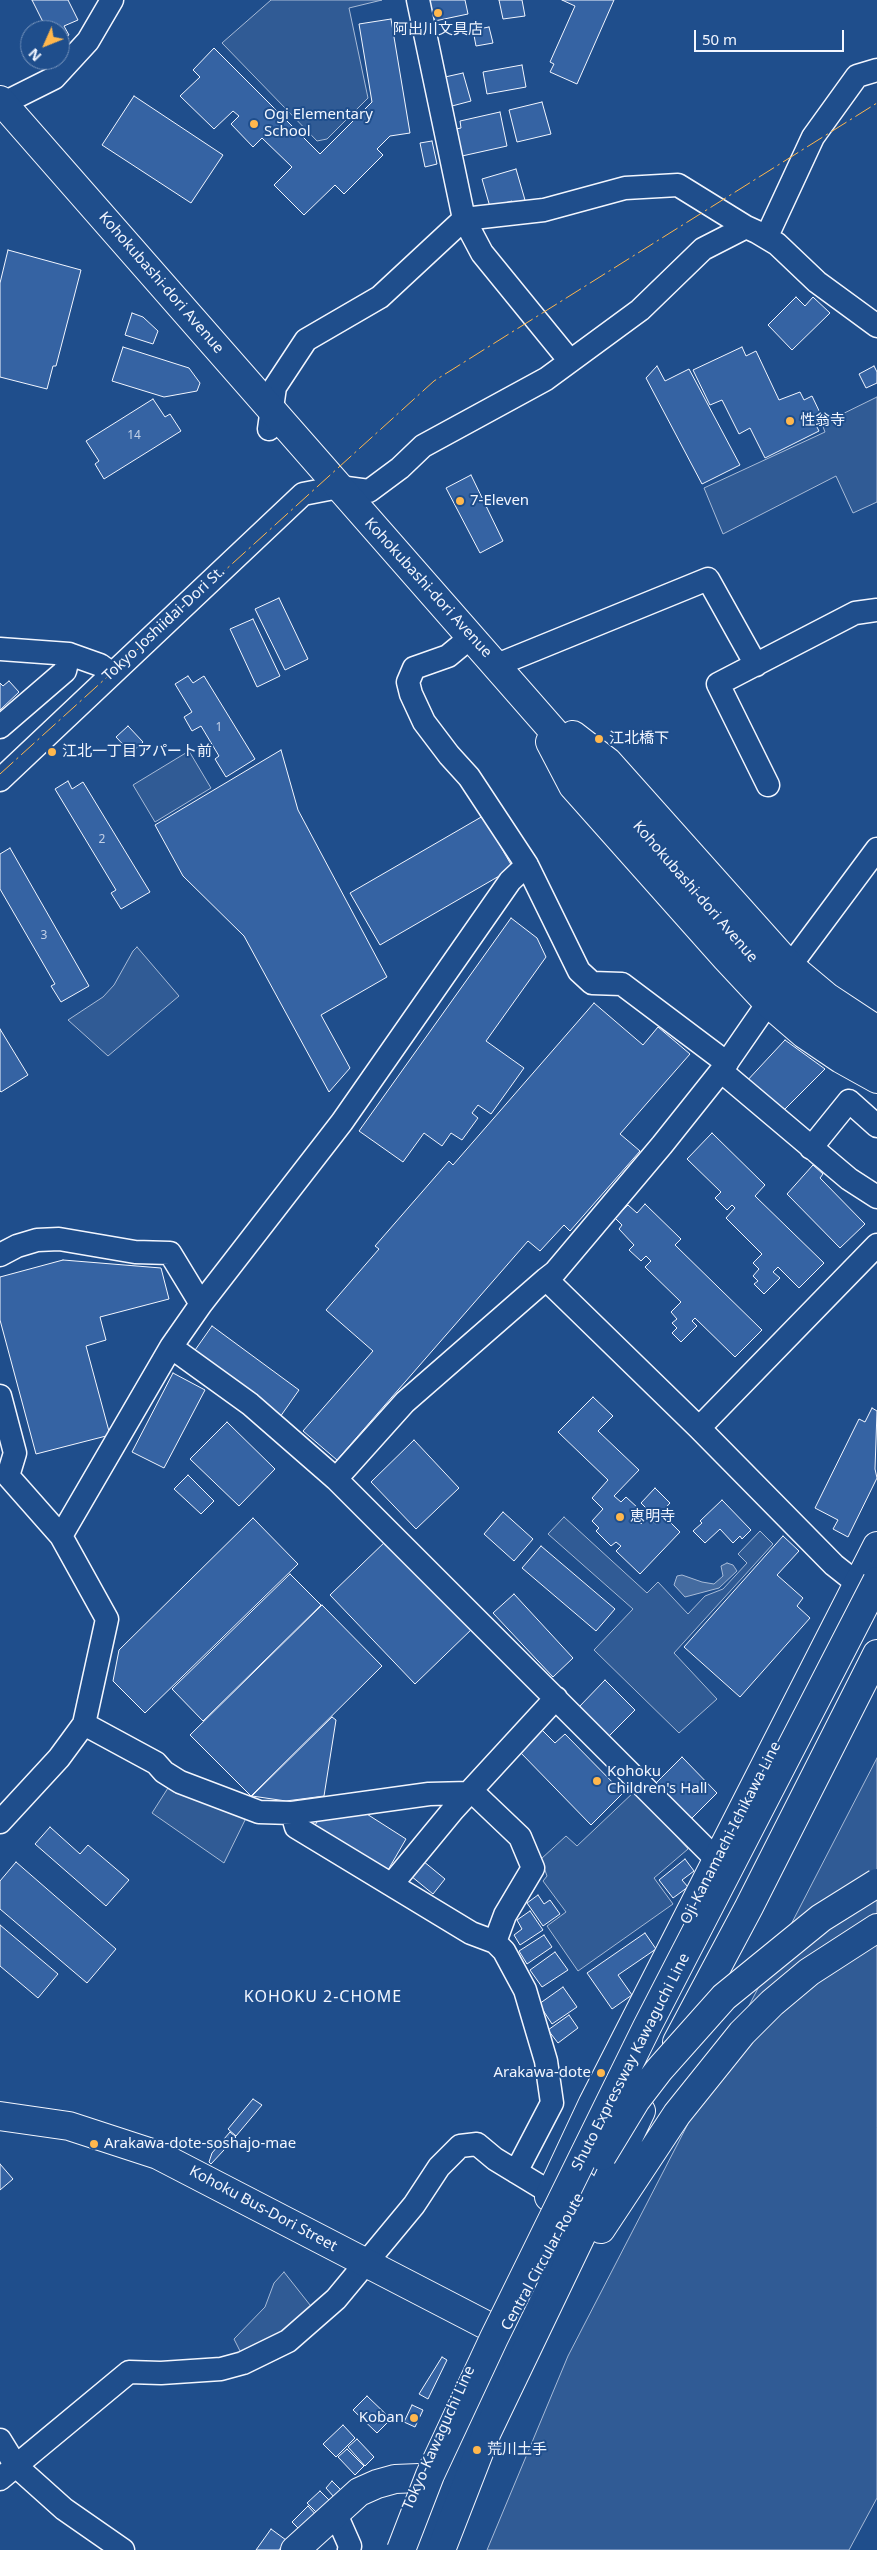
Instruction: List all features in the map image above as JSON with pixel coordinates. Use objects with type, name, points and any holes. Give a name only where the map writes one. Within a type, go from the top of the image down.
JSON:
[{"type":"main road","name":"Kohokubashi-dori Avenue","points":[[1,102],[270,419],[339,487],[754,960],[792,996],[842,1034],[877,1053]]},
{"type":"main road","points":[[528,701],[608,762],[790,966],[827,997],[877,1030]]},
{"type":"main road","points":[[528,701],[573,786],[726,958],[768,1002],[804,1034],[841,1059],[877,1078]]},
{"type":"main road","name":"Oji-Kanamachi-Ichikawa Line","points":[[501,2333],[635,2069],[731,1858],[871,1586],[877,1546]]},
{"type":"main road","name":"Shuto Expressway Kawaguchi Line","points":[[401,2550],[430,2475],[454,2422],[647,2027],[871,1586]]},
{"type":"main road","name":"Oji-Kanamachi-Ichikawa Line","points":[[501,2333],[551,2193],[592,2103],[731,1858],[877,1609]]},
{"type":"main road","name":"Shuto Expressway Kawaguchi Line","points":[[441,2550],[472,2466],[503,2398],[648,2097],[749,1907],[877,1654]]},
{"type":"main road","name":"Central Circular Route","points":[[454,2422],[609,2142],[659,2070],[701,2020],[746,1978],[821,1918],[877,1883]]},
{"type":"main road","name":"Shuto Expressway Kawaguchi Line","points":[[503,2398],[591,2244],[672,2122],[716,2063],[772,2003],[816,1967],[877,1928]]},
{"type":"main road","name":"Kohoku Bus-Dori Street","points":[[0,2116],[69,2126],[158,2155],[501,2333]]},
{"type":"main road","name":"Tokyo-Kawaguchi Line","points":[[392,2550],[419,2478],[501,2333]]},
{"type":"main road","name":"Tokyo-Kawaguchi Line","points":[[426,2550],[451,2486],[501,2333]]},
{"type":"main road","points":[[295,2550],[359,2492],[377,2484],[395,2479],[419,2478],[451,2486]]},
{"type":"street","points":[[1,102],[54,78],[88,41],[112,0]]},
{"type":"street","points":[[418,0],[464,220],[482,253],[570,362]]},
{"type":"street","points":[[767,236],[812,137],[857,76],[877,70]]},
{"type":"street","points":[[270,419],[275,387],[306,340],[380,297],[464,220],[544,210],[626,188],[678,185],[746,227],[767,236],[817,282],[877,326]]},
{"type":"street","name":"Tokyo Joshiidai-Dori St.","points":[[0,780],[303,494],[339,487],[369,491],[400,468],[423,446],[546,379],[640,310],[703,249],[746,227]]},
{"type":"street","points":[[497,665],[708,579],[756,665]]},
{"type":"street","points":[[768,785],[718,684],[855,613],[877,610]]},
{"type":"street","points":[[471,637],[448,656],[414,668],[408,682],[411,694],[424,722],[448,755],[469,777],[527,865],[579,971],[592,983],[622,984],[724,1067],[811,1148],[849,1179],[877,1197]]},
{"type":"street","points":[[0,649],[69,654],[100,665],[111,674]]},
{"type":"street","points":[[0,727],[65,671],[69,654]]},
{"type":"street","points":[[790,966],[877,849]]},
{"type":"street","points":[[61,1536],[171,1347],[201,1304],[342,1122],[510,881],[527,865]]},
{"type":"street","points":[[336,1479],[405,1402],[556,1272],[724,1067],[768,1002]]},
{"type":"street","points":[[811,1148],[849,1101],[877,1126]]},
{"type":"street","points":[[0,1255],[16,1246],[37,1240],[59,1239],[135,1252],[170,1253],[201,1304]]},
{"type":"street","points":[[699,1428],[877,1245]]},
{"type":"street","points":[[546,1279],[699,1428],[834,1566],[871,1586]]},
{"type":"street","points":[[171,1347],[250,1404],[336,1479],[711,1854],[731,1858]]},
{"type":"street","points":[[0,1396],[15,1454],[4,1478],[61,1536],[107,1619],[84,1724],[59,1758],[0,1822]]},
{"type":"street","points":[[392,1884],[469,1792],[556,1698]]},
{"type":"street","points":[[84,1724],[156,1763],[164,1772],[180,1782],[259,1812],[292,1813],[428,1794],[469,1792],[478,1797],[520,1837],[533,1868],[505,1915],[495,1942]]},
{"type":"street","points":[[292,1813],[296,1827],[471,1933],[495,1942],[504,1951],[525,1990],[546,2061],[552,2103],[516,2172]]},
{"type":"street","points":[[8,2473],[129,2372],[162,2373],[221,2369],[243,2363],[288,2341],[336,2299],[414,2205],[439,2167],[460,2146],[477,2144],[516,2172],[551,2193]]},
{"type":"street","points":[[0,2440],[8,2473],[123,2550]]},
{"type":"street","points":[[335,2512],[350,2546],[349,2550]]},
{"type":"shaded area","points":[[271,0],[382,0],[349,8],[368,98],[327,139],[317,141],[222,43]]},
{"type":"shaded area","points":[[877,397],[877,502],[853,513],[836,476],[723,534],[704,488],[825,432],[822,424]]},
{"type":"shaded area","points":[[189,751],[211,788],[155,822],[133,785]]},
{"type":"shaded area","points":[[137,947],[179,996],[108,1056],[68,1020],[103,997],[114,985]]},
{"type":"shaded area","points":[[564,1517],[647,1593],[658,1582],[688,1614],[705,1596],[723,1589],[747,1563],[738,1554],[760,1531],[773,1544],[674,1653],[717,1699],[679,1733],[594,1650],[633,1609],[548,1534]]},
{"type":"shaded area","points":[[727,1563],[733,1565],[737,1571],[719,1588],[685,1597],[674,1585],[677,1576],[682,1575],[714,1584],[723,1576],[721,1566]]},
{"type":"shaded area","points":[[877,1758],[877,2498],[849,2550],[487,2550],[568,2356]]},
{"type":"shaded area","points":[[168,1788],[248,1814],[224,1863],[152,1813]]},
{"type":"shaded area","points":[[635,1791],[688,1849],[654,1878],[673,1904],[578,1971],[547,1926],[566,1912],[543,1881],[547,1876],[541,1859],[566,1836],[577,1846]]},
{"type":"shaded area","points":[[284,2272],[314,2310],[289,2332],[242,2355],[234,2339],[265,2307],[274,2283]]},
{"type":"building","points":[[32,0],[68,0],[78,20],[70,23],[70,20],[42,20]]},
{"type":"building","points":[[425,0],[465,0],[468,14],[430,22]]},
{"type":"building","points":[[499,0],[522,0],[525,16],[503,19]]},
{"type":"building","points":[[562,0],[614,0],[577,84],[550,72],[554,64],[550,62],[575,6]]},
{"type":"building","points":[[391,19],[410,133],[390,136],[377,149],[383,155],[344,194],[335,185],[304,215],[274,185],[292,167],[262,138],[253,147],[231,124],[239,116],[233,111],[214,129],[180,96],[200,77],[193,70],[214,48],[320,154],[372,102],[359,24]]},
{"type":"building","points":[[489,27],[493,43],[476,46],[473,30]]},
{"type":"building","points":[[522,65],[526,87],[487,94],[483,72]]},
{"type":"building","points":[[463,73],[471,101],[452,106],[445,77]]},
{"type":"building","points":[[134,96],[223,155],[191,203],[102,145]]},
{"type":"building","points":[[542,102],[551,134],[517,142],[509,110]]},
{"type":"building","points":[[500,112],[507,146],[462,156],[456,129],[461,128],[460,121]]},
{"type":"building","points":[[432,141],[437,164],[425,167],[420,143]]},
{"type":"building","points":[[516,169],[525,200],[513,203],[512,201],[490,207],[482,179]]},
{"type":"building","points":[[8,250],[81,270],[56,366],[53,366],[47,389],[0,377],[0,283]]},
{"type":"building","points":[[796,297],[805,306],[813,297],[830,313],[792,350],[768,325]]},
{"type":"building","points":[[132,313],[143,317],[158,331],[153,344],[125,335]]},
{"type":"building","points":[[123,347],[189,368],[200,383],[197,391],[164,397],[112,381]]},
{"type":"building","points":[[742,347],[746,356],[756,351],[779,400],[800,392],[804,400],[812,396],[822,417],[814,421],[819,431],[765,458],[750,428],[739,434],[722,400],[710,405],[693,370]]},
{"type":"building","points":[[657,366],[665,381],[689,369],[740,465],[702,484],[646,378]]},
{"type":"building","points":[[874,366],[877,372],[877,383],[866,388],[859,374]]},
{"type":"building","points":[[153,399],[165,417],[170,414],[181,431],[104,479],[95,464],[99,461],[86,441]]},
{"type":"building","points":[[471,475],[503,541],[480,553],[446,488]]},
{"type":"building","points":[[279,598],[308,659],[285,670],[255,609]]},
{"type":"building","points":[[253,619],[280,676],[257,687],[230,629]]},
{"type":"building","points":[[188,676],[193,683],[204,676],[255,759],[226,777],[215,759],[219,756],[201,726],[192,731],[184,717],[192,712],[175,684]]},
{"type":"building","points":[[9,681],[19,692],[0,710],[0,683],[3,686]]},
{"type":"building","points":[[128,726],[143,742],[131,753],[116,737]]},
{"type":"building","points":[[281,750],[298,810],[387,977],[321,1015],[350,1068],[329,1092],[244,936],[183,876],[155,825]]},
{"type":"building","points":[[68,781],[72,789],[83,782],[150,892],[121,909],[111,893],[116,890],[55,789]]},
{"type":"building","points":[[483,816],[513,868],[380,945],[350,893]]},
{"type":"building","points":[[10,848],[89,986],[61,1002],[51,986],[55,984],[0,889],[0,854]]},
{"type":"building","points":[[511,918],[537,938],[546,957],[486,1041],[524,1068],[491,1114],[478,1105],[472,1113],[478,1118],[462,1140],[451,1133],[442,1146],[424,1133],[403,1162],[359,1131]]},
{"type":"building","points":[[594,1003],[643,1045],[658,1027],[690,1054],[620,1134],[640,1151],[570,1231],[564,1225],[540,1251],[528,1241],[337,1460],[303,1431],[373,1351],[326,1310],[379,1249],[375,1246],[449,1161],[453,1165]]},
{"type":"building","points":[[0,1029],[28,1075],[1,1092],[0,1091]]},
{"type":"building","points":[[785,1040],[825,1069],[779,1115],[744,1084]]},
{"type":"building","points":[[712,1133],[765,1185],[755,1196],[824,1263],[799,1288],[778,1267],[773,1272],[780,1278],[764,1294],[754,1284],[758,1281],[753,1276],[759,1269],[753,1263],[762,1254],[726,1218],[735,1208],[732,1205],[727,1210],[715,1198],[721,1192],[687,1159]]},
{"type":"building","points":[[813,1165],[823,1174],[820,1178],[865,1224],[840,1248],[787,1194]]},
{"type":"building","points":[[645,1204],[681,1239],[675,1245],[762,1330],[735,1357],[695,1318],[692,1321],[697,1326],[681,1342],[672,1333],[677,1328],[672,1323],[677,1319],[671,1312],[681,1302],[645,1267],[651,1261],[646,1256],[641,1261],[629,1250],[634,1245],[619,1229],[622,1225],[615,1218],[628,1205],[637,1213]]},
{"type":"building","points":[[63,1260],[161,1268],[169,1299],[100,1317],[106,1340],[86,1346],[110,1435],[36,1454],[0,1320],[0,1277]]},
{"type":"building","points":[[212,1326],[299,1390],[280,1417],[193,1353]]},
{"type":"building","points":[[173,1373],[205,1390],[164,1468],[132,1452]]},
{"type":"building","points":[[593,1397],[613,1416],[598,1431],[639,1470],[614,1496],[621,1502],[626,1497],[639,1509],[633,1516],[641,1524],[648,1517],[656,1524],[664,1516],[680,1532],[640,1574],[616,1551],[621,1546],[616,1542],[611,1546],[596,1531],[599,1528],[592,1521],[603,1509],[592,1498],[608,1480],[558,1432]]},
{"type":"building","points":[[872,1408],[877,1411],[875,1469],[877,1478],[848,1537],[833,1529],[838,1520],[815,1508],[859,1419],[865,1422]]},
{"type":"building","points":[[227,1422],[275,1469],[239,1506],[190,1459]]},
{"type":"building","points":[[414,1440],[459,1488],[416,1529],[371,1482]]},
{"type":"building","points":[[188,1475],[214,1501],[201,1514],[174,1489]]},
{"type":"building","points":[[655,1488],[670,1503],[656,1518],[641,1503]]},
{"type":"building","points":[[722,1500],[751,1530],[742,1539],[740,1536],[733,1543],[720,1529],[705,1543],[693,1531],[702,1523],[700,1521]]},
{"type":"building","points":[[503,1512],[533,1539],[514,1561],[484,1534]]},
{"type":"building","points":[[253,1518],[298,1564],[145,1713],[113,1681],[119,1650]]},
{"type":"building","points":[[783,1536],[799,1551],[777,1575],[803,1598],[797,1606],[810,1618],[740,1697],[684,1647]]},
{"type":"building","points":[[388,1539],[474,1627],[415,1684],[330,1595]]},
{"type":"building","points":[[541,1546],[615,1609],[596,1631],[522,1568]]},
{"type":"building","points":[[290,1574],[321,1605],[203,1721],[172,1689]]},
{"type":"building","points":[[514,1594],[573,1658],[553,1677],[493,1613]]},
{"type":"building","points":[[322,1605],[382,1666],[251,1796],[190,1735]]},
{"type":"building","points":[[605,1680],[635,1710],[609,1736],[579,1707]]},
{"type":"building","points":[[332,1717],[336,1720],[324,1796],[286,1801],[252,1796]]},
{"type":"building","points":[[542,1730],[555,1743],[565,1734],[623,1793],[591,1825],[519,1751]]},
{"type":"building","points":[[682,1757],[717,1793],[690,1820],[655,1784]]},
{"type":"building","points":[[359,1809],[406,1839],[388,1870],[315,1825],[321,1816]]},
{"type":"building","points":[[50,1827],[80,1854],[88,1845],[129,1880],[106,1906],[35,1844]]},
{"type":"building","points":[[685,1859],[694,1871],[682,1880],[688,1887],[673,1898],[659,1880]]},
{"type":"building","points":[[423,1861],[445,1879],[433,1894],[411,1876]]},
{"type":"building","points":[[16,1862],[116,1949],[87,1983],[0,1909],[0,1881]]},
{"type":"building","points":[[538,1895],[544,1904],[550,1900],[560,1914],[543,1926],[527,1903]]},
{"type":"building","points":[[530,1911],[543,1930],[520,1945],[514,1935],[522,1929],[517,1920]]},
{"type":"building","points":[[0,1925],[58,1974],[38,1998],[0,1966]]},
{"type":"building","points":[[645,1933],[656,1949],[618,1975],[632,1995],[612,2009],[587,1973]]},
{"type":"building","points":[[544,1935],[552,1947],[527,1964],[519,1951]]},
{"type":"building","points":[[555,1952],[568,1970],[542,1987],[530,1970]]},
{"type":"building","points":[[563,1987],[577,2007],[552,2024],[539,2004]]},
{"type":"building","points":[[569,2015],[578,2028],[558,2043],[548,2030]]},
{"type":"building","points":[[253,2099],[262,2105],[236,2136],[228,2129]]},
{"type":"building","points":[[230,2132],[236,2137],[211,2164],[209,2162],[212,2153]]},
{"type":"building","points":[[0,2164],[13,2179],[0,2190]]},
{"type":"building","points":[[442,2357],[447,2360],[428,2399],[419,2394]]},
{"type":"building","points":[[367,2396],[391,2419],[377,2433],[353,2410]]},
{"type":"building","points":[[412,2405],[423,2410],[415,2427],[404,2422]]},
{"type":"building","points":[[343,2425],[355,2438],[336,2457],[323,2444]]},
{"type":"building","points":[[357,2439],[374,2457],[365,2466],[348,2447]]},
{"type":"building","points":[[347,2449],[364,2466],[355,2475],[338,2457]]},
{"type":"building","points":[[332,2481],[341,2490],[334,2497],[326,2488]]},
{"type":"building","points":[[320,2491],[331,2502],[318,2514],[307,2503]]},
{"type":"building","points":[[308,2506],[318,2517],[302,2532],[292,2522]]},
{"type":"building","points":[[271,2529],[286,2540],[279,2550],[256,2550]]},
{"type":"power","points":[[0,774],[434,381],[877,103]]},
{"type":"place","name":"阿出川文具店","points":[[438,13]]},
{"type":"place","name":"Ogi Elementary School","points":[[254,124]]},
{"type":"place","name":"性翁寺","points":[[790,421]]},
{"type":"place","name":"7-Eleven","points":[[460,501]]},
{"type":"place","name":"江北橋下","points":[[599,739]]},
{"type":"place","name":"江北一丁目アパート前","points":[[52,752]]},
{"type":"place","name":"恵明寺","points":[[620,1517]]},
{"type":"place","name":"Kohoku Children's Hall","points":[[597,1781]]},
{"type":"place","name":"Arakawa-dote","points":[[601,2073]]},
{"type":"place","name":"Arakawa-dote-soshajo-mae","points":[[94,2144]]},
{"type":"place","name":"Koban","points":[[414,2418]]},
{"type":"place","name":"荒川土手","points":[[477,2450]]},
{"type":"district","name":"KOHOKU 2-CHOME","points":[[323,1997]]}]
